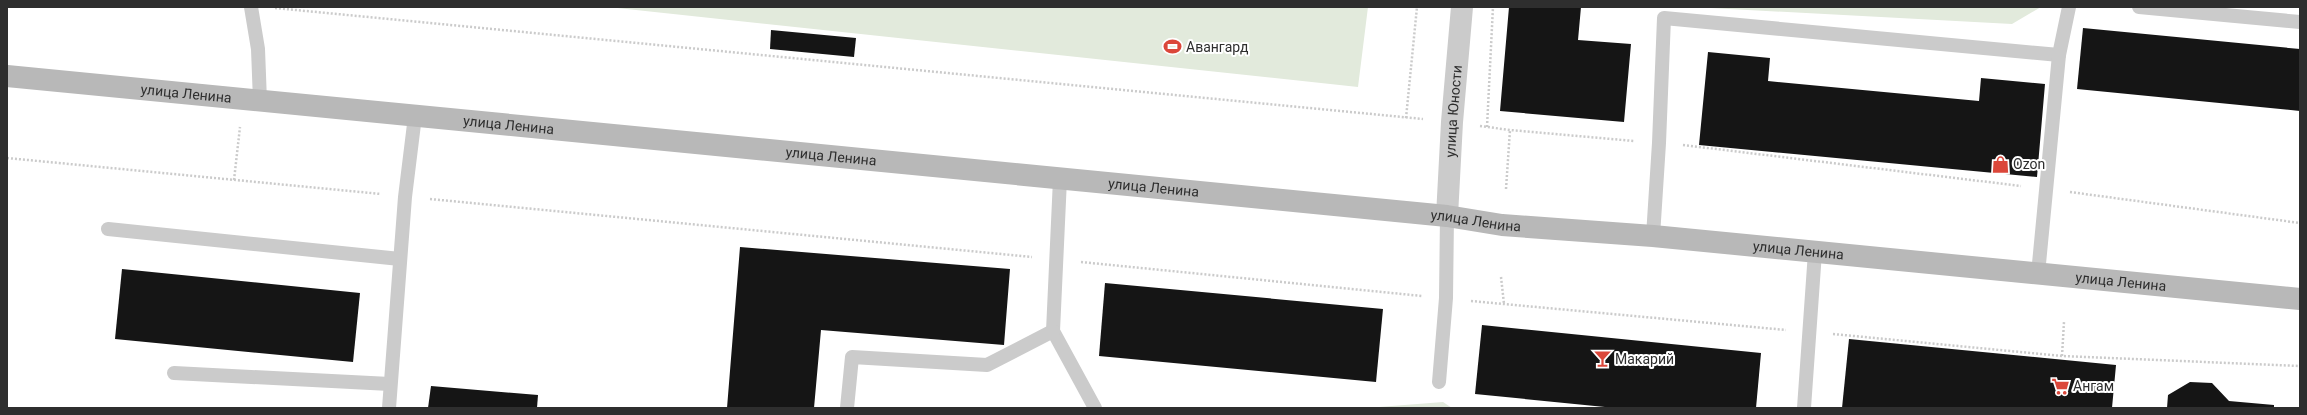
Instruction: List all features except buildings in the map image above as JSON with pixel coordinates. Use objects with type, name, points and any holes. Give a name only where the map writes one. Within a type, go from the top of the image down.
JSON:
[{"type":"main road","name":"улица Ленина","points":[[7,76],[1447,216],[1502,225],[1653,236],[2300,299]]},
{"type":"street","name":"улица Юности","points":[[1447,216],[1452,122],[1462,7]]},
{"type":"lane","points":[[251,7],[258,49],[251,100]]},
{"type":"lane","points":[[2038,274],[2059,55],[2069,7]]},
{"type":"lane","points":[[2139,7],[2300,22]]},
{"type":"lane","points":[[1653,236],[1659,143],[1664,18],[2059,55]]},
{"type":"lane","points":[[389,408],[405,197],[415,116]]},
{"type":"lane","points":[[1060,179],[1052,331],[1095,408]]},
{"type":"lane","points":[[1438,382],[1446,298],[1447,216]]},
{"type":"lane","points":[[108,229],[400,259]]},
{"type":"lane","points":[[1804,408],[1815,252]]},
{"type":"lane","points":[[847,408],[852,357],[987,365],[1052,331]]},
{"type":"lane","points":[[174,373],[390,384]]},
{"type":"path","points":[[1406,118],[1417,7]]},
{"type":"path","points":[[1487,127],[1493,7]]},
{"type":"path","points":[[269,8],[1452,122],[1510,130],[1659,143],[2045,189],[2300,223]]},
{"type":"path","points":[[234,180],[251,100]]},
{"type":"path","points":[[1506,189],[1510,130]]},
{"type":"path","points":[[7,158],[1056,259],[1504,304],[2062,356],[2300,366]]},
{"type":"path","points":[[1501,277],[1504,304]]},
{"type":"path","points":[[2062,356],[2064,322]]},
{"type":"shaded area","name":"Авангард","points":[[608,7],[1368,7],[1358,87]]},
{"type":"shaded area","points":[[1692,7],[2041,7],[2012,24]]},
{"type":"shaded area","points":[[1443,402],[1452,408],[1366,408]]},
{"type":"place","name":"Авангард","points":[[1173,47]]},
{"type":"place","name":"Ozon","points":[[2000,164]]},
{"type":"place","name":"Макарий","points":[[1602,359]]},
{"type":"place","name":"Ангам","points":[[2060,386]]}]
